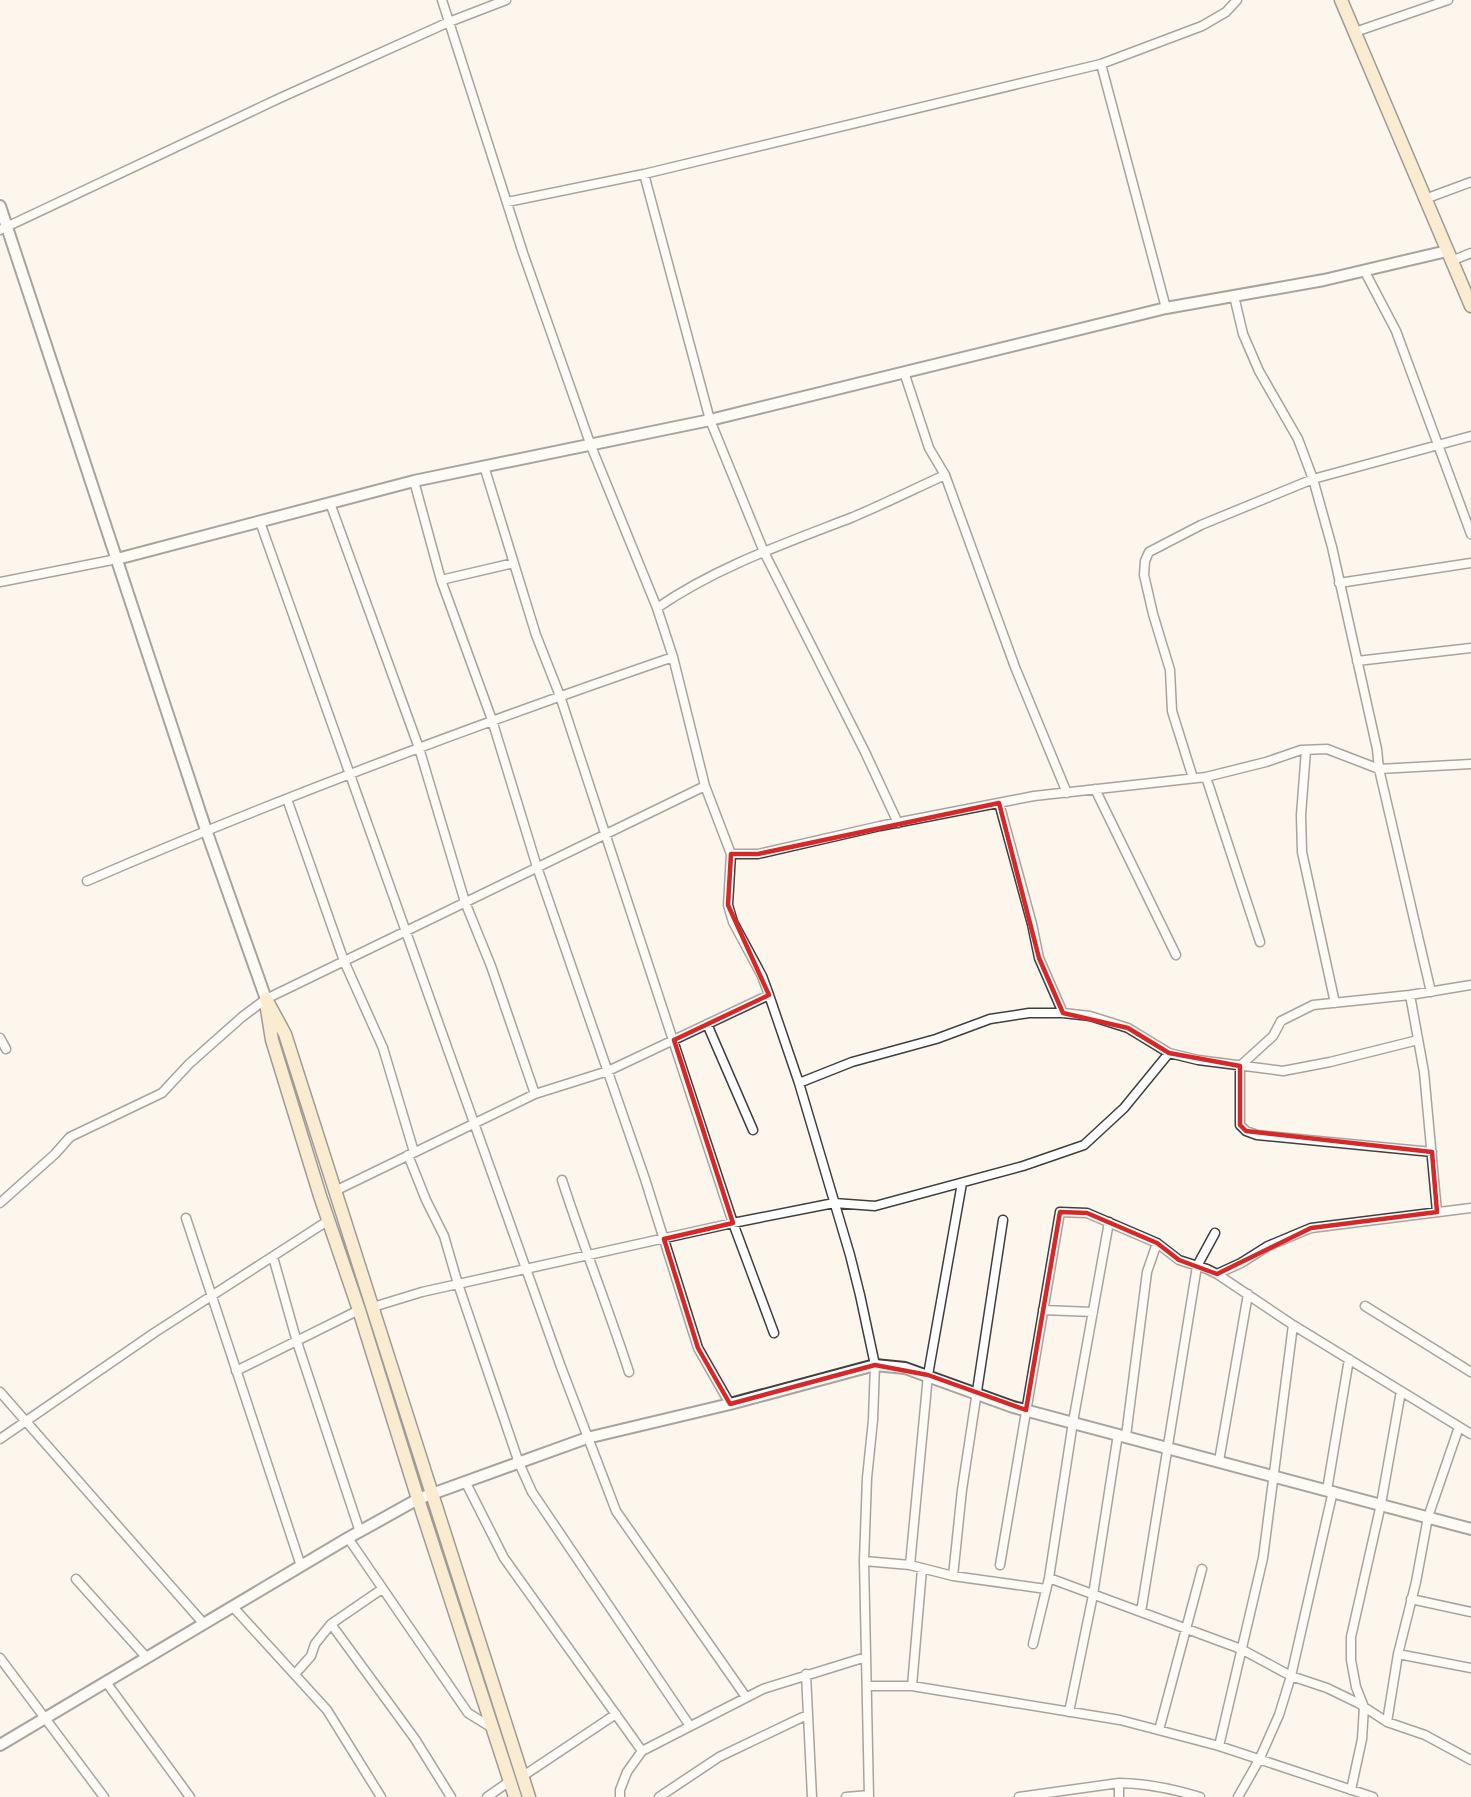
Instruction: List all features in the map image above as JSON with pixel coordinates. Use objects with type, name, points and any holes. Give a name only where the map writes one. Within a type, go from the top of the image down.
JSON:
[{"type":"main road","points":[[1341,0],[1471,306]]},
{"type":"main road","points":[[266,999],[285,1034],[529,1797]]},
{"type":"main road","points":[[266,999],[272,1040],[328,1220],[515,1797]]},
{"type":"street","points":[[442,0],[507,202],[591,446],[657,609],[673,657],[705,786],[731,854],[728,905],[730,914],[762,976],[769,995],[799,1083],[850,1255],[874,1365],[873,1420],[867,1478],[864,1561],[869,1796],[846,1797]]},
{"type":"street","points":[[3,229],[280,98],[449,22],[506,0]]},
{"type":"street","points":[[507,202],[644,174],[1101,64],[1202,26],[1226,12],[1237,0]]},
{"type":"street","points":[[1355,32],[1448,0]]},
{"type":"street","points":[[1101,64],[1166,308]]},
{"type":"street","points":[[644,174],[710,420],[764,552],[860,742],[898,823]]},
{"type":"street","points":[[1425,199],[1471,182]]},
{"type":"street","points":[[0,206],[3,229],[117,559],[206,830],[266,999]]},
{"type":"street","points":[[0,582],[117,559],[414,481],[710,420],[1166,308],[1324,280],[1364,270],[1471,253]]},
{"type":"street","points":[[1364,270],[1396,331],[1471,534]]},
{"type":"street","points":[[1234,296],[1243,334],[1259,371],[1298,439],[1313,479],[1340,583],[1377,749],[1379,769],[1431,992]]},
{"type":"street","points":[[904,372],[929,448],[945,475],[1015,667],[1066,793]]},
{"type":"street","points":[[1193,778],[1172,711],[1170,670],[1150,604],[1144,575],[1145,561],[1149,552],[1177,537],[1313,479],[1471,436]]},
{"type":"street","points":[[484,466],[536,635],[560,696],[733,1223],[774,1333]]},
{"type":"street","points":[[657,609],[681,592],[764,552],[855,516],[945,475]]},
{"type":"street","points":[[414,481],[441,580],[492,720],[537,867],[608,1071],[698,1348],[730,1404]]},
{"type":"street","points":[[330,503],[419,748],[465,902],[491,966],[535,1094]]},
{"type":"street","points":[[260,522],[473,1123],[587,1438],[616,1510],[746,1697]]},
{"type":"street","points":[[441,580],[514,563]]},
{"type":"street","points":[[1340,583],[1471,563]]},
{"type":"street","points":[[1357,661],[1471,648]]},
{"type":"street","points":[[87,881],[206,830],[492,720],[673,657]]},
{"type":"street","points":[[731,854],[758,854],[999,803],[1095,789],[1206,777],[1306,750],[1327,749],[1379,769],[1471,764]]},
{"type":"street","points":[[1306,750],[1301,815],[1302,852],[1335,1003]]},
{"type":"street","points":[[1206,777],[1260,942]]},
{"type":"street","points":[[0,1203],[55,1154],[70,1137],[162,1094],[189,1064],[266,999],[705,786]]},
{"type":"street","points":[[1095,789],[1176,955]]},
{"type":"street","points":[[287,799],[344,961],[383,1048],[411,1154],[426,1200],[444,1236],[519,1463],[532,1492],[690,1726]]},
{"type":"street","points":[[999,803],[1039,958],[1063,1013]]},
{"type":"street","points":[[1432,1152],[1257,1135],[1246,1131],[1240,1125],[1240,1066],[1273,1036],[1281,1021],[1313,1005],[1410,995],[1471,985]]},
{"type":"street","points":[[335,1191],[535,1094],[608,1071],[769,995]]},
{"type":"street","points":[[1410,995],[1424,1072],[1437,1212]]},
{"type":"street","points":[[799,1083],[852,1062],[936,1039],[990,1019],[1029,1013],[1090,1016],[1128,1028],[1169,1053],[1198,1060],[1283,1071],[1418,1040]]},
{"type":"street","points":[[707,1024],[753,1130]]},
{"type":"street","points":[[0,1038],[6,1049]]},
{"type":"street","points":[[373,1307],[422,1292],[733,1223],[834,1203],[875,1206],[1023,1166],[1084,1144],[1124,1108],[1169,1053]]},
{"type":"street","points":[[562,1180],[586,1256],[603,1293],[629,1372]]},
{"type":"street","points":[[910,1565],[928,1375],[962,1183]]},
{"type":"street","points":[[1217,1274],[1241,1263],[1268,1246],[1311,1228],[1471,1208]]},
{"type":"street","points":[[1000,1565],[1060,1212],[1088,1213],[1157,1243],[1179,1260],[1217,1274],[1471,1434]]},
{"type":"street","points":[[186,1218],[302,1566]]},
{"type":"street","points":[[0,1439],[154,1333],[328,1220]]},
{"type":"street","points":[[953,1576],[975,1393],[1003,1220]]},
{"type":"street","points":[[1033,1644],[1049,1578],[1073,1422],[1109,1222]]},
{"type":"street","points":[[1141,1612],[1197,1266],[1215,1233]]},
{"type":"street","points":[[1068,1712],[1093,1594],[1122,1435],[1147,1272],[1157,1243]]},
{"type":"street","points":[[273,1257],[297,1342],[360,1532]]},
{"type":"street","points":[[1220,1461],[1248,1294]]},
{"type":"street","points":[[1365,1306],[1471,1372]]},
{"type":"street","points":[[236,1371],[359,1310]]},
{"type":"street","points":[[1043,1310],[1093,1312]]},
{"type":"street","points":[[1219,1746],[1263,1558],[1293,1324]]},
{"type":"street","points":[[1238,1797],[1259,1760],[1279,1715],[1291,1676],[1330,1490],[1349,1359]]},
{"type":"street","points":[[0,1745],[348,1538],[431,1493],[587,1438],[730,1404],[874,1365],[905,1368],[1026,1410],[1471,1529]]},
{"type":"street","points":[[1357,1793],[1364,1707],[1356,1687],[1351,1660],[1351,1637],[1381,1504],[1401,1391]]},
{"type":"street","points":[[0,1392],[204,1624]]},
{"type":"street","points":[[1387,1722],[1398,1654],[1428,1517],[1459,1427]]},
{"type":"street","points":[[466,1482],[504,1558],[642,1751]]},
{"type":"street","points":[[348,1538],[468,1713],[494,1729]]},
{"type":"street","points":[[864,1561],[910,1565],[953,1576],[1046,1589]]},
{"type":"street","points":[[912,1686],[922,1569]]},
{"type":"street","points":[[1159,1730],[1202,1569]]},
{"type":"street","points":[[1049,1578],[1241,1649],[1291,1676],[1327,1689],[1364,1707],[1387,1722],[1425,1735],[1471,1760]]},
{"type":"street","points":[[75,1580],[147,1658]]},
{"type":"street","points":[[294,1674],[311,1656],[315,1644],[331,1624],[382,1589]]},
{"type":"street","points":[[1411,1599],[1471,1612]]},
{"type":"street","points":[[233,1607],[327,1710],[381,1797]]},
{"type":"street","points":[[331,1624],[415,1739],[451,1797]]},
{"type":"street","points":[[1398,1654],[1471,1668]]},
{"type":"street","points":[[621,1797],[620,1790],[627,1772],[642,1751],[763,1689],[866,1657]]},
{"type":"street","points":[[0,1658],[104,1797]]},
{"type":"street","points":[[806,1674],[812,1797]]},
{"type":"street","points":[[106,1682],[190,1797]]},
{"type":"street","points":[[867,1686],[912,1686],[1120,1720],[1219,1746],[1373,1797]]},
{"type":"street","points":[[523,1776],[616,1714]]},
{"type":"street","points":[[659,1797],[720,1757],[807,1715]]},
{"type":"street","points":[[487,1797],[510,1781]]},
{"type":"street","points":[[1119,1783],[1119,1797]]},
{"type":"street","points":[[1019,1797],[1067,1793],[1119,1783],[1136,1783],[1171,1793],[1200,1797]]},
{"type":"highlighted area","points":[[999,803],[1039,958],[1063,1013],[1128,1028],[1169,1053],[1240,1066],[1240,1125],[1246,1131],[1432,1152],[1437,1212],[1311,1228],[1217,1274],[1179,1260],[1157,1243],[1087,1213],[1060,1212],[1026,1410],[928,1375],[875,1365],[730,1404],[698,1348],[664,1239],[733,1223],[674,1040],[769,995],[728,905],[731,854],[758,854]]}]
